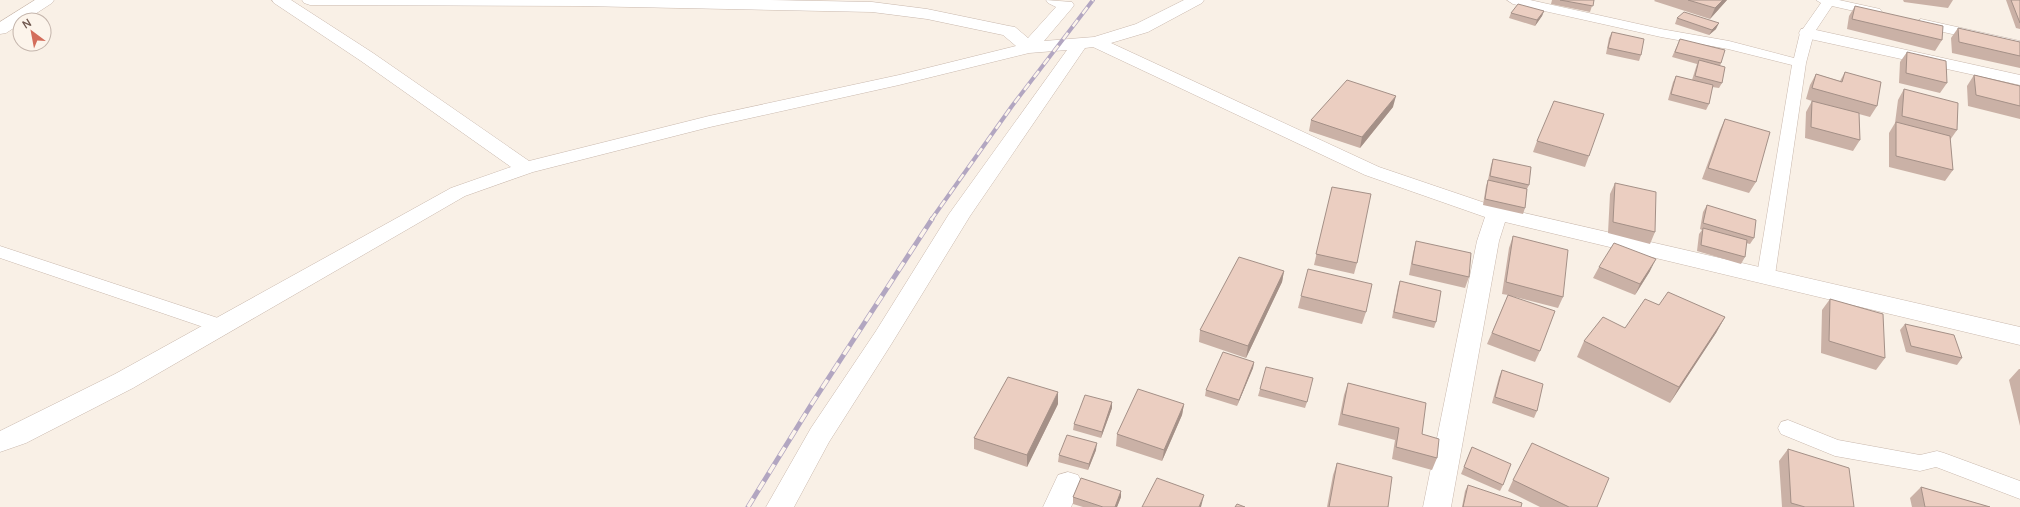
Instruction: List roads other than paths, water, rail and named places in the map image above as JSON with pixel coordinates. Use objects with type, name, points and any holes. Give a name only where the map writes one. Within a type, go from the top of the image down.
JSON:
[{"type":"street","points":[[0,29],[46,0]]},
{"type":"street","points":[[280,0],[392,74],[526,168]]},
{"type":"street","points":[[310,0],[581,1],[872,7],[927,14],[1009,31],[1029,48]]},
{"type":"street","points":[[776,5],[794,0]]},
{"type":"street","points":[[1029,48],[1066,6],[1054,0]]},
{"type":"street","points":[[0,442],[17,436],[124,381],[458,192],[526,168],[709,122],[899,80],[1029,48],[1087,43],[1142,28],[1196,0]]},
{"type":"street","points":[[1807,33],[2020,80]]},
{"type":"street","points":[[1087,43],[1372,172],[1497,213],[2020,336]]},
{"type":"street","points":[[780,507],[820,435],[884,337],[960,214],[1087,43]]},
{"type":"street","points":[[1437,507],[1488,241],[1497,213]]},
{"type":"lane","points":[[1513,0],[1534,2],[1661,33],[1729,45],[1799,63]]},
{"type":"lane","points":[[1766,276],[1799,63],[1807,33],[1825,1],[1888,15]]},
{"type":"lane","points":[[1911,20],[2020,45]]},
{"type":"lane","points":[[0,252],[221,326]]},
{"type":"lane","points":[[1788,428],[1835,448],[1920,463],[1937,459],[2020,490]]},
{"type":"railway","points":[[931,220],[1012,106],[1093,0]]},
{"type":"railway","points":[[748,507],[811,405],[932,219]]}]
